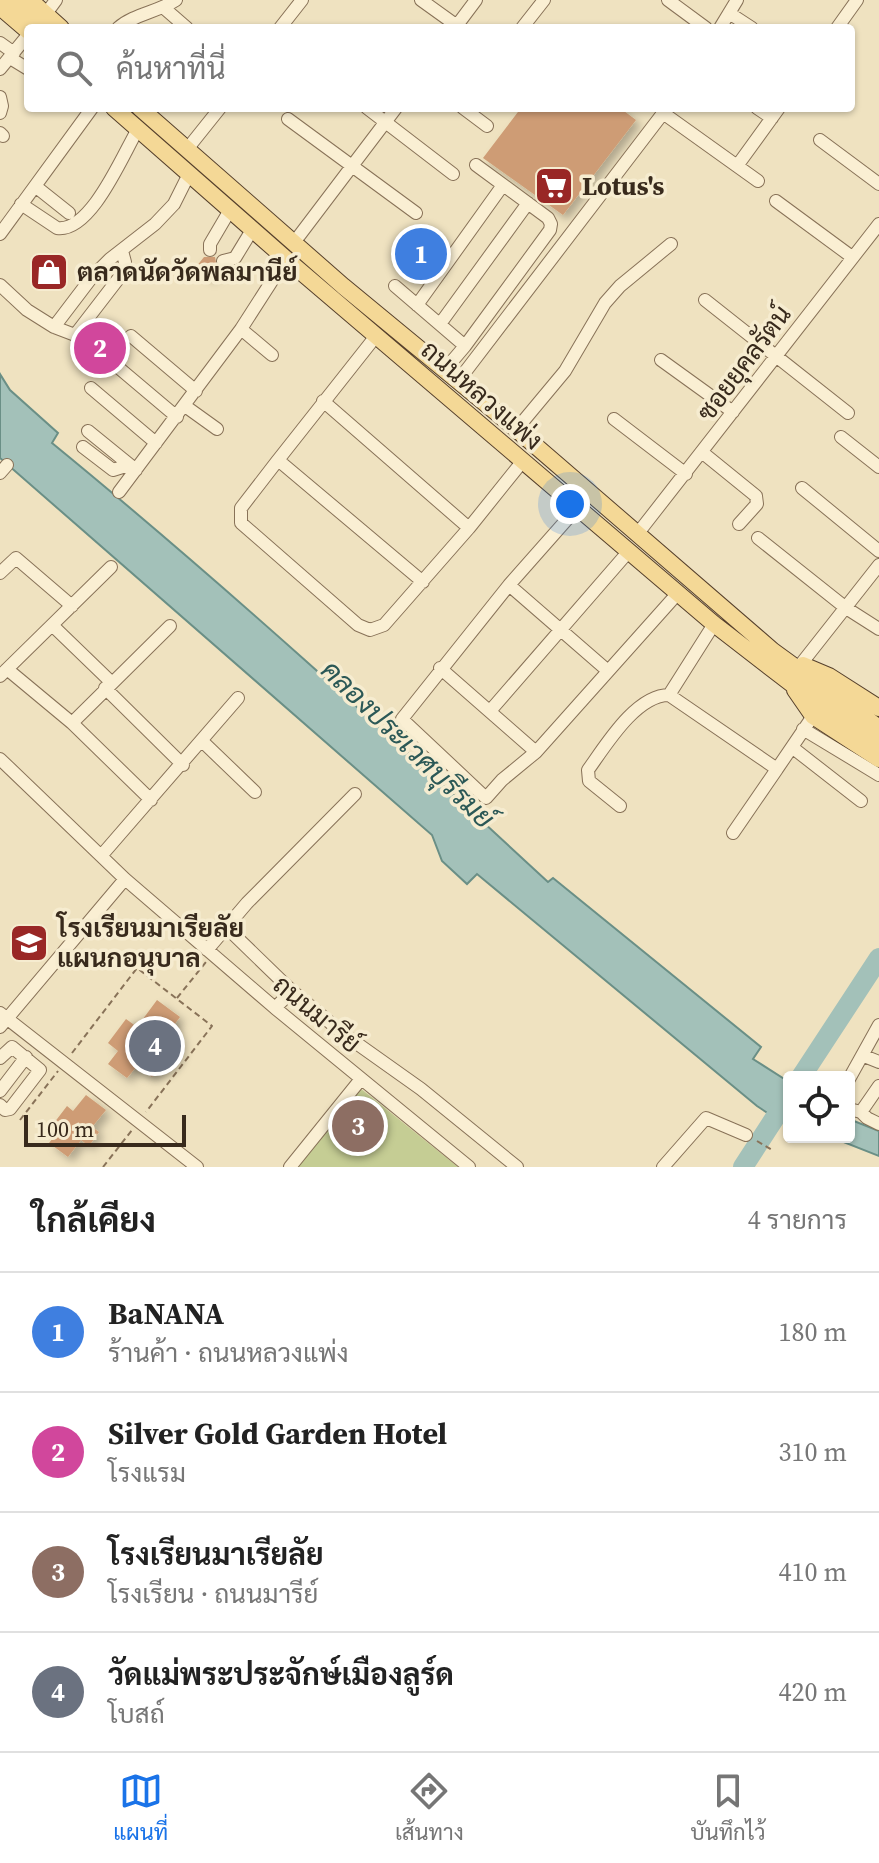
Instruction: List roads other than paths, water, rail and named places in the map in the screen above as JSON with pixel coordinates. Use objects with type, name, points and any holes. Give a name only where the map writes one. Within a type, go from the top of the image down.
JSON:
[{"type":"main road","points":[[10,0],[43,21]]},
{"type":"main road","points":[[30,0],[43,21]]},
{"type":"main road","points":[[0,7],[24,29]]},
{"type":"main road","name":"ถนนหลวงแพ่ง","points":[[119,112],[196,169],[230,210],[252,230],[714,624],[793,685],[814,718]]},
{"type":"main road","points":[[134,112],[681,588],[831,703],[879,731]]},
{"type":"main road","points":[[144,112],[196,169],[543,452],[773,651],[879,731]]},
{"type":"main road","name":"ถนนหลวงแพ่ง","points":[[157,112],[448,366],[802,665],[879,719]]},
{"type":"main road","points":[[802,665],[829,676],[879,708]]},
{"type":"main road","points":[[814,718],[879,742]]},
{"type":"main road","points":[[814,718],[879,759]]},
{"type":"street","points":[[43,21],[56,0]]},
{"type":"street","points":[[123,24],[176,0]]},
{"type":"street","points":[[283,24],[302,0]]},
{"type":"street","points":[[421,0],[453,24]]},
{"type":"street","points":[[459,24],[476,0]]},
{"type":"street","points":[[525,24],[544,0]]},
{"type":"street","points":[[668,0],[701,24]]},
{"type":"street","points":[[722,24],[737,0]]},
{"type":"street","points":[[840,24],[857,0]]},
{"type":"street","points":[[164,8],[182,24]]},
{"type":"street","points":[[729,13],[746,24]]},
{"type":"street","points":[[0,69],[24,38]]},
{"type":"street","points":[[0,43],[24,66]]},
{"type":"street","points":[[0,97],[0,113]]},
{"type":"street","points":[[0,234],[89,112]]},
{"type":"street","points":[[192,143],[217,112]]},
{"type":"street","points":[[372,112],[453,174]]},
{"type":"street","points":[[299,236],[393,112]]},
{"type":"street","points":[[468,112],[487,126]]},
{"type":"street","points":[[462,376],[664,112]]},
{"type":"street","points":[[666,112],[758,181]]},
{"type":"street","points":[[737,166],[776,113]]},
{"type":"street","points":[[288,119],[416,213]]},
{"type":"street","points":[[21,204],[57,228],[77,224],[119,169],[138,129]]},
{"type":"street","points":[[820,140],[879,184]]},
{"type":"street","points":[[448,366],[550,230],[551,224],[548,218],[476,165]]},
{"type":"street","points":[[54,327],[92,277],[174,204],[196,169]]},
{"type":"street","points":[[417,305],[503,185]]},
{"type":"street","points":[[35,186],[69,213]]},
{"type":"street","points":[[776,201],[852,257]]},
{"type":"street","points":[[440,324],[528,203]]},
{"type":"street","points":[[210,250],[210,244],[230,210]]},
{"type":"street","name":"ซอยยุคลรัตน์","points":[[642,528],[879,224]]},
{"type":"street","points":[[223,261],[235,258],[252,230]]},
{"type":"street","points":[[520,425],[565,371],[605,303],[620,286],[671,244]]},
{"type":"street","points":[[75,335],[122,274],[125,262],[122,251]]},
{"type":"street","points":[[119,492],[132,467],[177,417],[241,329],[286,259]]},
{"type":"street","points":[[0,285],[27,310],[54,327],[75,335],[177,417]]},
{"type":"street","points":[[395,286],[465,346]]},
{"type":"street","points":[[705,300],[848,413]]},
{"type":"street","points":[[241,329],[272,355]]},
{"type":"street","points":[[131,336],[196,391]]},
{"type":"street","points":[[376,336],[241,508],[241,523],[346,616],[364,629],[384,625],[522,462]]},
{"type":"street","points":[[661,360],[733,412]]},
{"type":"street","points":[[91,388],[156,443]]},
{"type":"street","points":[[323,401],[469,528]]},
{"type":"street","points":[[185,406],[217,429]]},
{"type":"street","points":[[614,419],[686,474]]},
{"type":"street","points":[[88,431],[132,467]]},
{"type":"street","points":[[841,437],[879,467]]},
{"type":"street","points":[[83,447],[113,470],[132,467]]},
{"type":"street","points":[[703,453],[756,496],[757,504],[739,524]]},
{"type":"street","points":[[278,460],[423,582]]},
{"type":"street","points":[[802,488],[879,551]]},
{"type":"street","points":[[577,508],[440,668],[402,719],[486,798],[502,780],[536,752],[678,593]]},
{"type":"street","points":[[758,538],[846,608],[879,629]]},
{"type":"street","points":[[490,711],[629,551]]},
{"type":"street","points":[[2,566],[14,558],[18,559],[72,606]]},
{"type":"street","points":[[802,665],[879,565]]},
{"type":"street","points":[[111,567],[4,672],[72,723],[151,800]]},
{"type":"street","points":[[509,585],[608,671]]},
{"type":"street","points":[[669,695],[714,624]]},
{"type":"street","points":[[52,625],[183,765]]},
{"type":"street","points":[[72,723],[170,626]]},
{"type":"street","points":[[440,668],[536,752]]},
{"type":"street","points":[[620,806],[589,781],[588,770],[635,710],[653,697],[669,695],[777,769]]},
{"type":"street","points":[[101,856],[238,698]]},
{"type":"street","points":[[733,833],[814,718],[879,775]]},
{"type":"street","points":[[202,741],[255,792]]},
{"type":"street","points":[[793,748],[861,801]]},
{"type":"street","name":"ถนนมารีย์","points":[[0,759],[125,879],[275,1008],[469,1167]]},
{"type":"street","points":[[210,952],[247,903],[355,794]]},
{"type":"street","points":[[125,879],[2,1020],[197,1167]]},
{"type":"street","points":[[226,927],[292,991],[345,1035],[421,1089],[517,1167]]},
{"type":"street","points":[[275,1008],[292,991]]},
{"type":"street","points":[[854,1071],[879,1025]]},
{"type":"street","points":[[0,1057],[12,1047],[38,1067],[40,1073],[10,1109],[5,1110],[0,1105]]},
{"type":"street","points":[[864,1056],[879,1062]]},
{"type":"street","points":[[0,1091],[26,1057]]},
{"type":"street","points":[[290,1167],[361,1079]]},
{"type":"street","points":[[879,1086],[855,1110],[879,1124]]},
{"type":"street","points":[[663,1167],[706,1118],[746,1135]]},
{"type":"water","points":[[0,374],[10,390],[58,433],[52,443],[303,659],[548,882],[553,878],[761,1047],[753,1059],[783,1078],[783,1120],[757,1106],[477,874],[467,884],[442,861],[432,835],[0,458]]},
{"type":"water","points":[[855,1121],[879,1131],[879,1156],[846,1143],[855,1143]]},
{"type":"waterway","points":[[805,1071],[879,958]]},
{"type":"waterway","points":[[743,1167],[783,1105]]},
{"type":"place","name":"Lotus's","points":[[554,186]]},
{"type":"place","name":"BaNANA","points":[[421,254]]},
{"type":"place","name":"ตลาดนัดวัดพลมานีย์","points":[[49,272]]},
{"type":"place","name":"Silver Gold Garden Hotel","points":[[100,348]]},
{"type":"place","name":"โรงเรียนมาเรียลัย แผนกอนุบาล","points":[[29,943]]},
{"type":"place","name":"วัดแม่พระประจักษ์เมืองลูร์ด","points":[[155,1046]]},
{"type":"place","name":"โรงเรียนมาเรียลัย","points":[[358,1126]]},
{"type":"water label","name":"คลองประเวศบุรีรมย์","points":[[408,744]]}]
